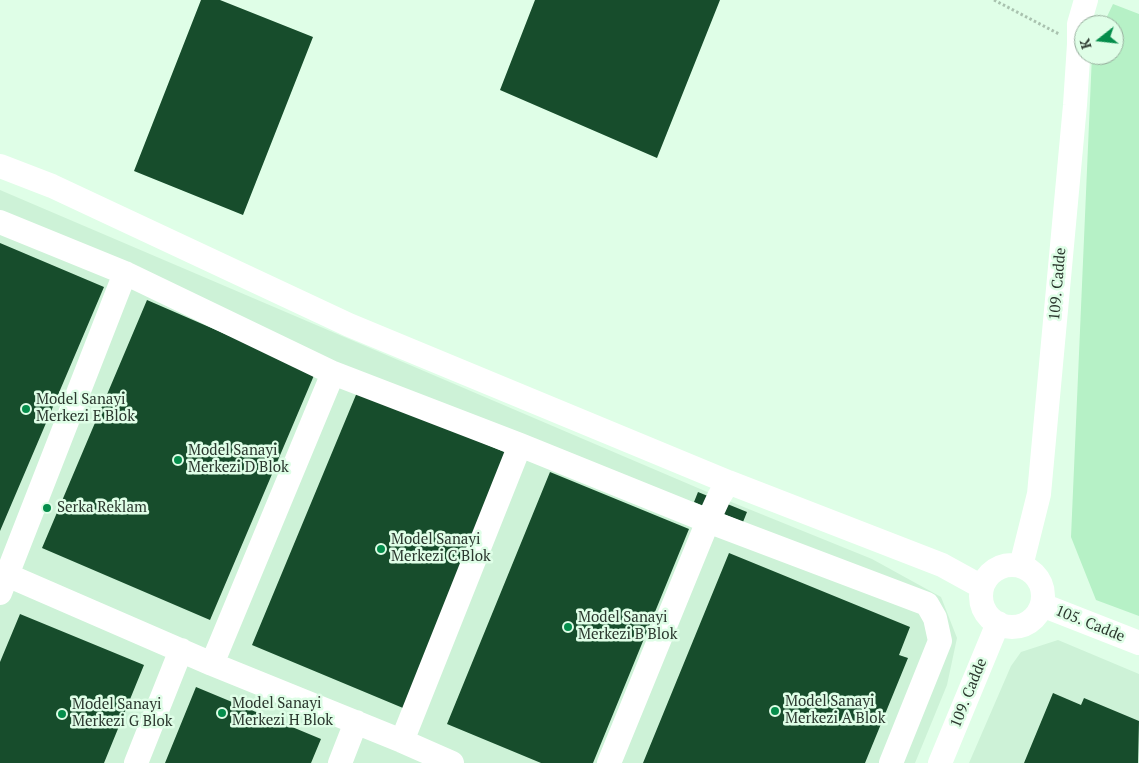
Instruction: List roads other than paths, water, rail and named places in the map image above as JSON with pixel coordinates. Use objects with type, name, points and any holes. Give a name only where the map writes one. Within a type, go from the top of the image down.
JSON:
[{"type":"street","name":"109. Cadde","points":[[1021,566],[1039,494],[1075,105],[1079,24],[1086,0]]},
{"type":"street","points":[[0,166],[52,186],[349,325],[728,482],[942,565],[982,587]]},
{"type":"street","points":[[0,222],[125,273],[333,373],[520,445],[708,521],[927,604],[935,618],[940,641],[891,763]]},
{"type":"street","points":[[125,273],[2,580],[182,650],[452,763]]},
{"type":"street","points":[[212,664],[333,373]]},
{"type":"street","points":[[402,741],[520,445]]},
{"type":"street","points":[[609,763],[718,497],[728,482]]},
{"type":"street","points":[[1011,565],[1021,566],[1030,570],[1039,580],[1043,592],[1042,605],[1036,616],[1025,624],[1012,627],[1006,626],[989,617],[982,606],[982,587],[988,575],[998,568],[1011,565]]},
{"type":"street","name":"105. Cadde","points":[[1042,605],[1139,643]]},
{"type":"street","name":"109. Cadde","points":[[940,763],[998,623]]},
{"type":"street","points":[[136,763],[182,650]]},
{"type":"street","points":[[340,763],[356,722]]},
{"type":"place","name":"Model Sanayi Merkezi E Blok","points":[[26,409]]},
{"type":"place","name":"Model Sanayi Merkezi D Blok","points":[[178,460]]},
{"type":"place","name":"Serka Reklam","points":[[47,508]]},
{"type":"place","name":"Model Sanayi Merkezi C Blok","points":[[381,549]]},
{"type":"place","name":"Model Sanayi Merkezi B Blok","points":[[568,627]]},
{"type":"place","name":"Model Sanayi Merkezi A Blok","points":[[775,711]]},
{"type":"place","name":"Model Sanayi Merkezi H Blok","points":[[222,713]]},
{"type":"place","name":"Model Sanayi Merkezi G Blok","points":[[62,714]]}]
